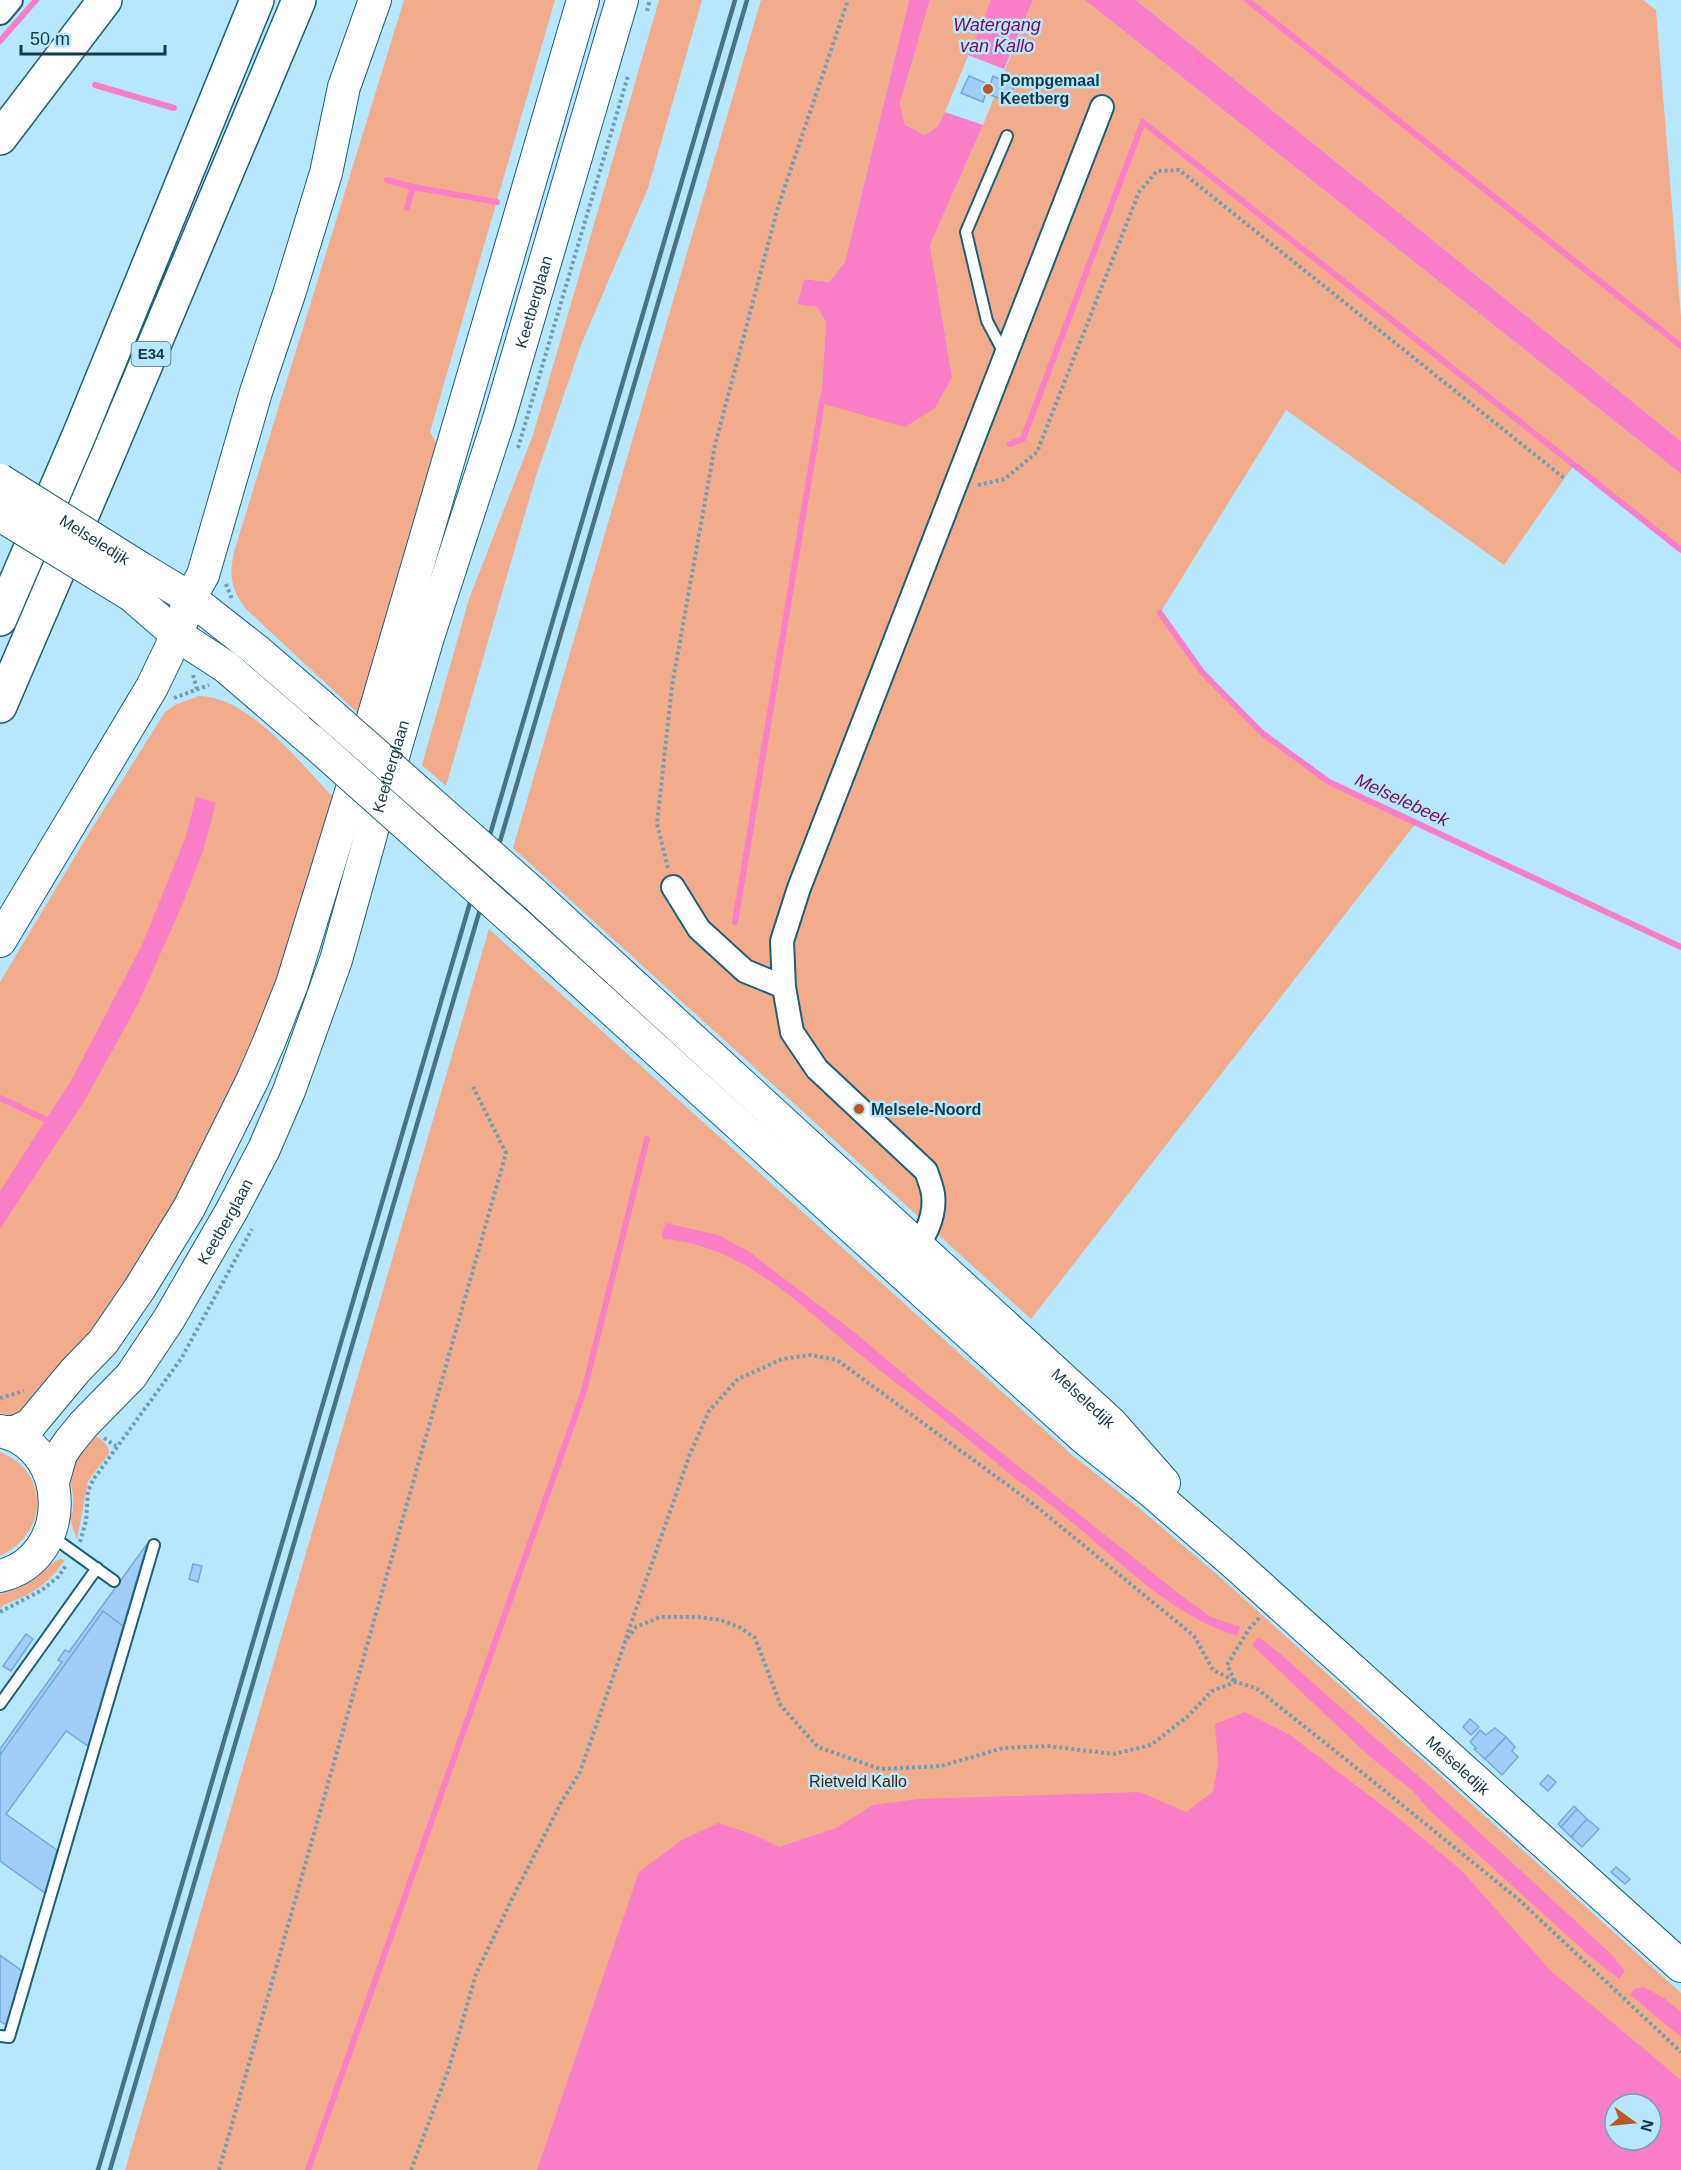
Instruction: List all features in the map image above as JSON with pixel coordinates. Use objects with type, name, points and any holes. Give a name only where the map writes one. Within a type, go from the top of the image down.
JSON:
[{"type":"highway","points":[[0,138],[105,0]]},
{"type":"highway","name":"E34","points":[[0,619],[84,422],[257,0]]},
{"type":"highway","name":"E34","points":[[0,706],[106,461],[299,0]]},
{"type":"main road","points":[[0,941],[152,687],[177,635],[190,598],[203,574],[256,392],[326,173],[344,87],[375,0]]},
{"type":"main road","name":"Keetberglaan","points":[[3,1432],[15,1432],[30,1425],[75,1371],[104,1342],[189,1208],[269,1042],[292,984],[362,754],[583,0]]},
{"type":"main road","name":"Keetberglaan","points":[[53,1482],[61,1454],[70,1441],[131,1376],[169,1319],[232,1210],[264,1149],[293,1081],[336,960],[418,671],[496,429],[622,0]]},
{"type":"main road","name":"Melseledijk","points":[[0,480],[137,582],[177,635],[226,667],[311,740],[522,928],[1084,1438],[1152,1492],[1275,1599],[1681,1966]]},
{"type":"main road","name":"Melseledijk","points":[[0,515],[137,582]]},
{"type":"main road","points":[[137,582],[143,600],[169,605],[190,598]]},
{"type":"main road","name":"Melseledijk","points":[[190,598],[320,705],[533,893],[919,1245],[1111,1423],[1234,1563]]},
{"type":"main road","points":[[152,687],[187,661],[205,653]]},
{"type":"main road","points":[[0,1576],[24,1565],[39,1551],[49,1534],[56,1500],[53,1482],[46,1466],[35,1451],[22,1440],[3,1432]]},
{"type":"street","points":[[0,13],[12,0]]},
{"type":"street","points":[[898,1270],[919,1245],[931,1217],[933,1195],[926,1171],[817,1069],[792,1032],[784,987],[782,941],[799,888],[1102,107]]},
{"type":"street","points":[[673,887],[699,929],[745,971],[784,987]]},
{"type":"lane","points":[[1006,136],[966,232],[987,321],[1006,356]]},
{"type":"lane","points":[[49,1534],[114,1581]]},
{"type":"lane","points":[[0,2036],[9,2037],[154,1545]]},
{"type":"lane","points":[[0,1704],[97,1568]]},
{"type":"path","points":[[673,887],[657,824],[672,686],[714,445],[778,207],[848,0]]},
{"type":"path","points":[[953,491],[1005,479],[1037,452],[1138,192],[1157,171],[1179,170],[1564,478]]},
{"type":"path","points":[[219,2170],[506,1153],[473,1087]]},
{"type":"path","points":[[411,2170],[449,2068],[476,1974],[562,1801],[580,1772],[690,1454],[709,1411],[738,1379],[782,1359],[811,1355],[837,1360],[1032,1503],[1194,1636],[1213,1670],[1236,1682],[1256,1688],[1518,1899],[1681,2052]]},
{"type":"path","points":[[1236,1682],[1227,1665],[1249,1629],[1275,1599]]},
{"type":"path","points":[[625,1642],[636,1627],[660,1617],[698,1617],[721,1620],[741,1628],[755,1638],[781,1706],[818,1747],[879,1768],[941,1766],[1003,1748],[1048,1746],[1114,1754],[1151,1745],[1188,1716],[1212,1691],[1236,1682]]},
{"type":"green space","points":[[404,0],[555,0],[430,432],[437,444],[362,717],[246,609],[234,588],[232,568],[234,552]]},
{"type":"green space","points":[[659,0],[702,0],[648,188],[581,345],[536,476],[446,786],[422,765],[469,599],[533,435]]},
{"type":"green space","points":[[761,0],[909,0],[845,262],[829,282],[804,279],[797,303],[817,307],[826,322],[821,403],[952,377],[930,245],[983,125],[1033,0],[1085,0],[1681,474],[1681,551],[1574,465],[1504,565],[1286,410],[1160,613],[1202,672],[1262,733],[1329,782],[1416,823],[1031,1319],[513,848]]},
{"type":"green space","points":[[930,0],[991,0],[945,112],[938,126],[925,135],[905,125],[900,103]]},
{"type":"green space","points":[[1136,0],[1643,0],[1656,10],[1681,317],[1681,441]]},
{"type":"green space","points":[[199,696],[217,699],[236,707],[254,719],[289,750],[333,797],[279,980],[257,1037],[177,1202],[129,1281],[44,1400],[14,1417],[0,1413],[0,982],[165,712],[175,705]]},
{"type":"green space","name":"Rietveld Kallo","points":[[489,929],[1071,1454],[1221,1578],[1681,1993],[1681,2170],[125,2170]]},
{"type":"green space","points":[[89,1432],[105,1443],[109,1453],[88,1481],[77,1540],[70,1519],[73,1510],[73,1495],[69,1475]]},
{"type":"green space","points":[[0,1452],[17,1461],[28,1474],[35,1488],[37,1503],[35,1519],[27,1533],[16,1546],[0,1556]]},
{"type":"green space","points":[[60,1559],[65,1560],[45,1582],[35,1590],[0,1608],[0,1594],[26,1584]]},
{"type":"water","points":[[909,0],[930,0],[900,103],[905,125],[925,135],[938,126],[945,112],[983,125],[930,245],[952,377],[935,408],[905,427],[821,403],[826,322],[817,307],[797,304],[804,279],[829,282],[845,262]]},
{"type":"water","name":"Watergang van Kallo","points":[[991,0],[1033,0],[1004,69],[968,55]]},
{"type":"water","name":"Watergang van Kallo","points":[[1085,0],[1136,0],[1681,441],[1681,474]]},
{"type":"water","points":[[196,797],[216,803],[203,851],[183,903],[138,1004],[85,1100],[0,1229],[0,1191],[72,1079],[142,945],[186,836]]},
{"type":"water","points":[[666,1223],[718,1235],[748,1251],[854,1332],[924,1391],[1183,1597],[1211,1617],[1240,1627],[1237,1636],[1188,1614],[1166,1600],[767,1279],[718,1252],[691,1243],[663,1239],[662,1234]]},
{"type":"water","points":[[1258,1637],[1277,1651],[1425,1782],[1611,1954],[1625,1971],[1619,1979],[1591,1957],[1428,1809],[1413,1791],[1369,1756],[1252,1645]]},
{"type":"water","points":[[1245,1712],[1290,1735],[1391,1812],[1461,1870],[1551,1971],[1681,2080],[1681,2170],[537,2170],[639,1872],[682,1840],[718,1823],[752,1834],[779,1847],[836,1828],[873,1805],[918,1799],[1140,1792],[1186,1812],[1213,1792],[1218,1763],[1215,1724]]},
{"type":"water","points":[[1644,1987],[1664,1998],[1681,2012],[1681,2037],[1630,1995],[1634,1989]]},
{"type":"building","name":"Pompgemaal Keetberg","points":[[969,76],[990,85],[993,76],[1014,85],[1008,102],[986,93],[983,102],[961,93]]},
{"type":"building","points":[[147,1544],[123,1626],[103,1611],[0,1755],[0,1749],[62,1662],[58,1660],[65,1650],[69,1652]]},
{"type":"building","points":[[193,1564],[202,1566],[198,1582],[189,1579]]},
{"type":"building","points":[[103,1611],[123,1626],[88,1746],[66,1731],[6,1814],[57,1850],[45,1893],[0,1861],[0,1755]]},
{"type":"building","points":[[26,1634],[33,1639],[11,1671],[3,1666]]},
{"type":"building","points":[[1470,1719],[1479,1727],[1471,1735],[1463,1727]]},
{"type":"building","points":[[1495,1728],[1506,1737],[1485,1759],[1470,1742],[1480,1730],[1486,1735]]},
{"type":"building","points":[[1506,1737],[1515,1747],[1512,1751],[1518,1757],[1502,1775],[1485,1759]]},
{"type":"building","points":[[1548,1775],[1556,1782],[1548,1791],[1540,1784]]},
{"type":"building","points":[[1574,1806],[1577,1809],[1561,1827],[1558,1824]]},
{"type":"building","points":[[1577,1809],[1587,1819],[1571,1837],[1561,1827]]},
{"type":"building","points":[[1587,1819],[1599,1829],[1582,1847],[1571,1837]]},
{"type":"building","points":[[1616,1867],[1630,1879],[1625,1884],[1611,1872]]},
{"type":"building","points":[[0,1955],[22,1971],[6,2025],[0,2021]]},
{"type":"waterway","points":[[0,41],[36,0]]},
{"type":"waterway","points":[[1247,0],[1681,346]]},
{"type":"waterway","name":"Melselebeek","points":[[95,85],[174,108]]},
{"type":"waterway","points":[[1010,444],[1023,439],[1143,122],[1681,550]]},
{"type":"waterway","name":"Melselebeek","points":[[387,180],[497,202]]},
{"type":"waterway","points":[[407,208],[413,187]]},
{"type":"waterway","points":[[735,922],[823,396]]},
{"type":"waterway","name":"Melselebeek","points":[[1160,613],[1202,672],[1262,733],[1329,782],[1681,947]]},
{"type":"waterway","points":[[0,1098],[51,1122]]},
{"type":"waterway","points":[[308,2170],[584,1391],[647,1139]]},
{"type":"railway","points":[[98,2170],[735,0]]},
{"type":"railway","points":[[110,2170],[747,0]]},
{"type":"place","name":"Pompgemaal Keetberg","points":[[988,89]]},
{"type":"place","name":"Melsele-Noord","points":[[859,1109]]}]
